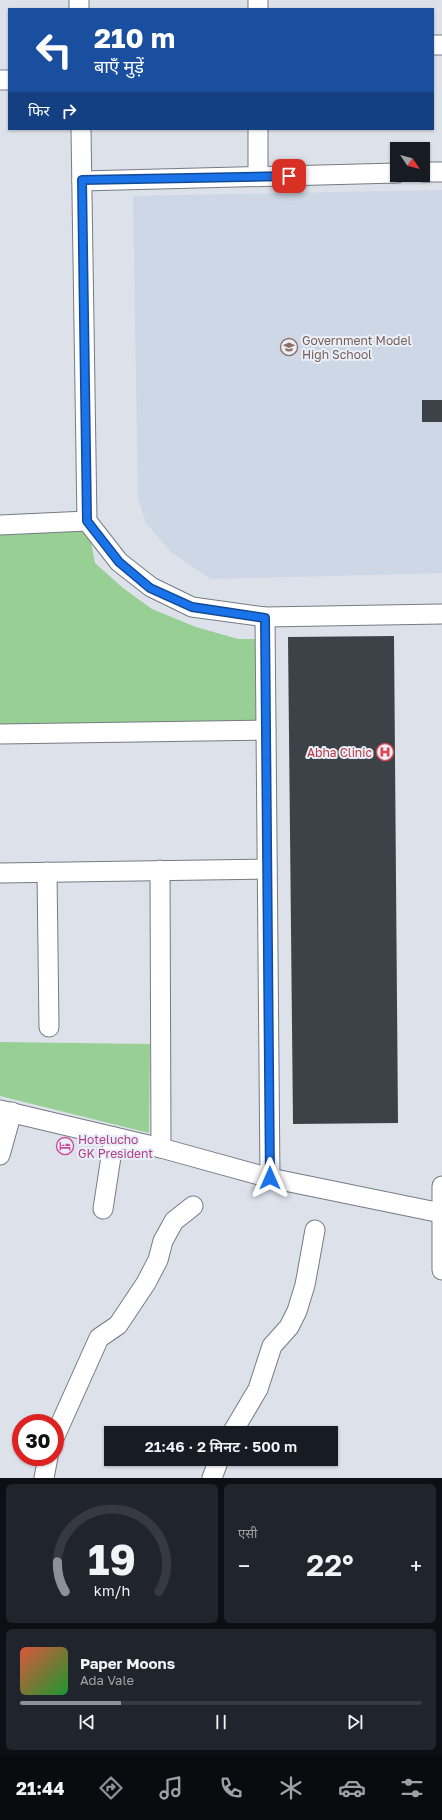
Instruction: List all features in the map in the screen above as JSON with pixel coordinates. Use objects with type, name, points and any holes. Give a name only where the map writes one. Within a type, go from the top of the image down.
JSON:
[{"type":"street","points":[[81,130],[87,521],[119,562],[150,588],[192,607],[265,618],[442,614]]},
{"type":"street","points":[[258,130],[258,176]]},
{"type":"street","points":[[430,172],[442,172]]},
{"type":"street","points":[[82,180],[390,173]]},
{"type":"street","points":[[0,525],[87,521]]},
{"type":"street","points":[[265,618],[270,1178]]},
{"type":"street","points":[[0,734],[266,730]]},
{"type":"street","points":[[0,873],[267,869]]},
{"type":"street","points":[[160,870],[161,1148]]},
{"type":"street","points":[[47,872],[49,1027]]},
{"type":"street","points":[[0,1155],[6,1111],[161,1148],[270,1178],[441,1213]]},
{"type":"street","points":[[102,1209],[114,1137]]},
{"type":"street","points":[[442,1186],[442,1270]]},
{"type":"street","points":[[64,1416],[99,1338],[118,1325],[146,1283],[158,1260],[163,1241],[174,1221],[193,1206]]},
{"type":"street","points":[[236,1426],[258,1389],[272,1346],[289,1327],[297,1311],[305,1285],[315,1230]]},
{"type":"street","points":[[44,1478],[46,1466]]},
{"type":"street","points":[[212,1478],[216,1466]]},
{"type":"shaded area","name":"Government Model High School","points":[[442,190],[442,573],[211,579],[171,552],[146,523],[138,498],[133,196]]},
{"type":"green space","points":[[87,521],[95,563],[123,588],[152,609],[196,627],[238,639],[265,639],[266,730],[0,734],[0,525]]},
{"type":"green space","points":[[0,1042],[150,1044],[149,1133],[0,1096]]},
{"type":"building","points":[[422,400],[442,400],[442,422],[422,422]]},
{"type":"building","points":[[394,636],[398,1123],[293,1124],[288,637]]},
{"type":"place","name":"Government Model High School","points":[[289,347]]},
{"type":"place","name":"Abha Clinic","points":[[385,752]]},
{"type":"place","name":"Hotelucho GK President","points":[[65,1146]]},
{"type":"route","points":[[270,1178],[265,618],[192,607],[150,588],[119,562],[87,521],[82,180],[289,176]]}]
